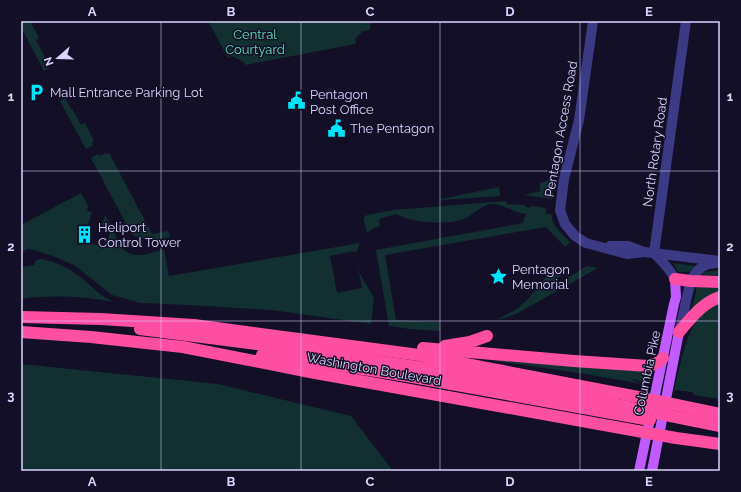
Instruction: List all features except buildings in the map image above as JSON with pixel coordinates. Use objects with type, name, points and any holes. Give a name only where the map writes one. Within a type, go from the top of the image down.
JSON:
[{"type":"highway","points":[[675,279],[720,282]]},
{"type":"highway","points":[[679,332],[693,315],[704,306],[720,297]]},
{"type":"highway","name":"Washington Boulevard","points":[[21,317],[102,319],[194,325],[419,354],[636,408],[679,416],[720,414]]},
{"type":"highway","points":[[55,319],[102,326],[213,338],[393,363],[488,379],[679,416],[720,426]]},
{"type":"highway","name":"Washington Boulevard","points":[[21,332],[91,337],[183,347],[310,372],[676,438],[720,444]]},
{"type":"highway","points":[[425,348],[455,345],[487,336]]},
{"type":"highway","points":[[347,345],[390,344],[558,360],[648,366],[657,363],[663,358]]},
{"type":"highway","points":[[183,347],[232,350],[636,408]]},
{"type":"highway","points":[[679,416],[720,407]]},
{"type":"highway","points":[[679,416],[720,432]]},
{"type":"main road","name":"Columbia Pike","points":[[639,471],[676,297],[675,279]]},
{"type":"main road","name":"Columbia Pike","points":[[652,471],[679,332]]},
{"type":"street","name":"Pentagon Access Road","points":[[593,21],[579,120],[565,173],[560,210],[565,224],[575,236],[586,243],[599,246],[628,246],[649,252],[720,262]]},
{"type":"street","name":"North Rotary Road","points":[[649,252],[656,236],[686,21]]},
{"type":"street","points":[[656,236],[670,255]]},
{"type":"street","points":[[649,252],[662,261],[675,279]]},
{"type":"street","name":"Pentagon Access Road","points":[[691,281],[698,270],[703,266],[720,262]]},
{"type":"street","name":"Columbia Pike","points":[[679,332],[691,281]]},
{"type":"green space","points":[[21,21],[30,21],[39,38],[36,40],[49,68],[44,71],[21,27]]},
{"type":"green space","name":"Central Courtyard","points":[[208,21],[371,21],[370,30],[363,31],[355,39],[356,44],[245,65],[244,62],[232,56],[228,58]]},
{"type":"green space","points":[[65,98],[81,125],[85,123],[94,141],[92,143],[93,145],[86,149],[60,101]]},
{"type":"green space","points":[[109,153],[152,234],[168,231],[170,237],[148,239],[134,236],[130,231],[91,158],[98,154],[100,156]]},
{"type":"green space","points":[[551,177],[553,179],[553,198],[551,199],[524,195],[540,191],[540,183],[551,179]]},
{"type":"green space","points":[[499,187],[500,196],[441,200],[441,199]]},
{"type":"green space","points":[[81,193],[88,206],[87,211],[92,212],[87,228],[83,227],[80,240],[106,248],[110,231],[101,228],[105,215],[122,248],[127,252],[142,255],[164,249],[169,276],[360,243],[356,253],[354,251],[330,256],[337,293],[362,288],[357,262],[360,274],[374,298],[371,324],[272,310],[141,303],[112,295],[74,265],[58,258],[35,250],[28,249],[22,252],[21,251],[21,225]]},
{"type":"green space","points":[[506,201],[507,204],[524,205],[528,208],[532,206],[546,208],[546,214],[551,214],[555,226],[570,242],[565,247],[546,227],[385,255],[396,320],[439,322],[440,331],[389,326],[376,250],[523,223],[526,214],[501,205],[490,204],[484,206],[466,218],[453,222],[411,220],[396,214],[379,219],[380,226],[367,233],[364,217],[367,215],[393,210]]},
{"type":"green space","points":[[42,259],[69,269],[101,295],[113,302],[90,298],[67,297],[21,299],[21,267],[34,265],[36,260]]},
{"type":"green space","points":[[673,263],[695,266],[690,272],[678,272]]},
{"type":"green space","points":[[555,266],[564,273],[551,284],[553,287],[587,266],[598,268],[518,313],[496,320],[517,309],[528,299]]},
{"type":"green space","points":[[720,270],[720,275],[702,274],[704,272]]},
{"type":"green space","points":[[697,287],[720,287],[720,292],[691,310]]},
{"type":"green space","points":[[720,303],[720,399],[693,395],[693,392],[674,390],[690,332],[694,324],[699,317]]},
{"type":"green space","points":[[482,359],[647,372],[648,379],[651,381],[650,385],[630,378],[642,384],[586,374]]},
{"type":"green space","points":[[21,364],[218,384],[351,416],[393,471],[21,471]]},
{"type":"place","name":"Mall Entrance Parking Lot","points":[[37,92]]},
{"type":"place","name":"Pentagon Post Office","points":[[297,101]]},
{"type":"place","name":"The Pentagon","points":[[337,128]]},
{"type":"place","name":"Heliport Control Tower","points":[[85,234]]},
{"type":"place","name":"Pentagon Memorial","points":[[499,276]]}]
